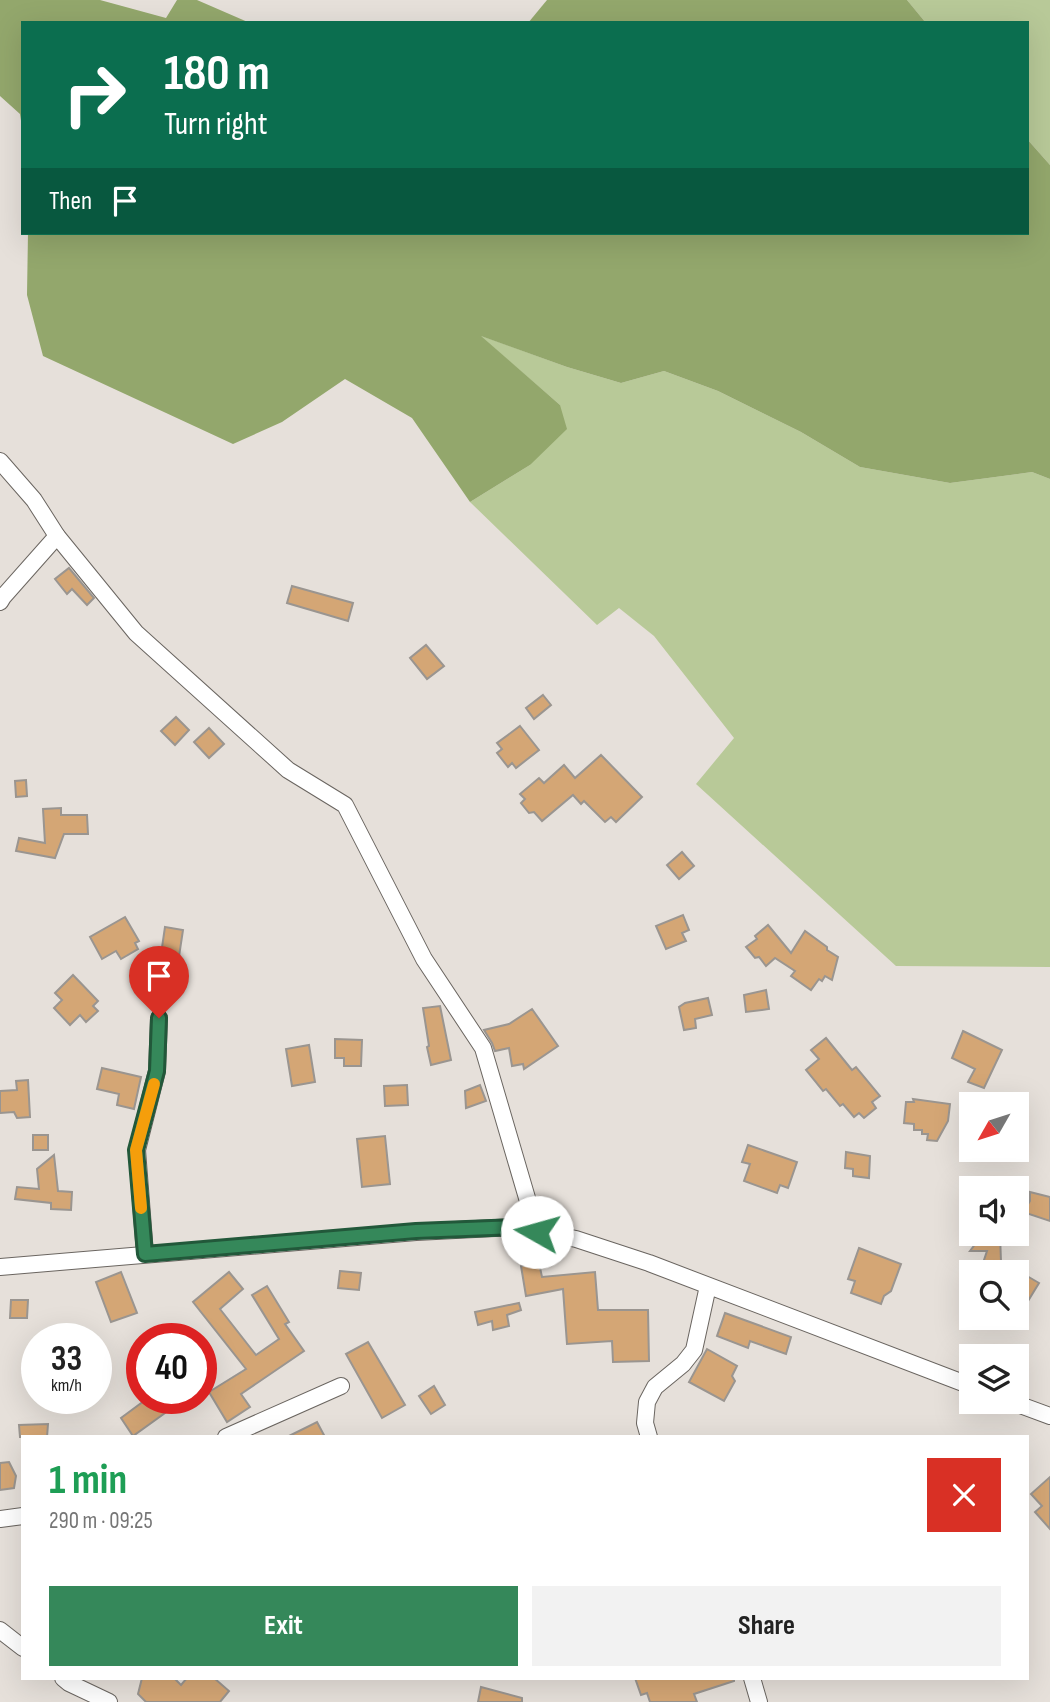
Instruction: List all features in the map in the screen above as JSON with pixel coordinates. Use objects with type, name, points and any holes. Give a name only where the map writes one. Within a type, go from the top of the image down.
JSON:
[{"type":"street","points":[[0,461],[34,500],[57,536],[136,632],[288,770],[345,805],[424,959],[482,1048],[537,1232]]},
{"type":"street","points":[[0,602],[57,536]]},
{"type":"street","points":[[145,1254],[136,1150],[157,1071],[159,1018]]},
{"type":"street","points":[[0,1268],[416,1231],[514,1227],[576,1240],[649,1264],[959,1381]]},
{"type":"street","points":[[648,1435],[645,1423],[647,1402],[655,1387],[683,1364],[694,1350],[708,1286]]},
{"type":"street","points":[[231,1435],[341,1386]]},
{"type":"street","points":[[1029,1408],[1050,1416]]},
{"type":"street","points":[[0,1518],[21,1516]]},
{"type":"street","points":[[0,1630],[21,1646]]},
{"type":"street","points":[[64,1680],[109,1702]]},
{"type":"street","points":[[753,1680],[759,1702]]},
{"type":"green space","points":[[0,0],[100,0],[166,18],[177,0],[197,0],[245,21],[21,21],[21,121],[20,114],[0,96]]},
{"type":"green space","points":[[547,0],[907,0],[924,21],[530,21]]},
{"type":"green space","points":[[907,0],[1050,0],[1050,165],[1029,141],[1029,21],[924,21]]},
{"type":"green space","points":[[1029,141],[1050,165],[1050,479],[1032,472],[950,483],[860,467],[801,432],[718,391],[664,371],[621,383],[481,336],[560,405],[567,429],[530,465],[470,502],[412,418],[345,379],[282,422],[233,444],[43,356],[27,295],[28,235],[1029,235]]},
{"type":"green space","points":[[479,335],[567,367],[621,383],[664,371],[718,391],[801,432],[860,467],[950,483],[1032,472],[1050,479],[1050,967],[896,966],[696,784],[734,738],[654,636],[619,608],[597,625],[470,502],[530,465],[560,405]]},
{"type":"building","points":[[69,568],[94,598],[87,605],[72,589],[67,594],[55,579]]},
{"type":"building","points":[[292,586],[353,603],[348,621],[287,603]]},
{"type":"building","points":[[426,645],[444,666],[427,679],[410,658]]},
{"type":"building","points":[[543,695],[551,705],[534,719],[526,708]]},
{"type":"building","points":[[176,717],[189,730],[175,745],[161,731]]},
{"type":"building","points":[[520,726],[539,750],[516,768],[512,763],[508,767],[497,753],[502,749],[497,743]]},
{"type":"building","points":[[209,728],[224,744],[209,758],[194,742]]},
{"type":"building","points":[[601,755],[642,797],[616,822],[611,817],[605,822],[584,801],[581,804],[573,795],[542,821],[534,812],[529,813],[521,803],[525,799],[520,794],[539,778],[544,783],[564,765],[575,778]]},
{"type":"building","points":[[26,780],[27,796],[16,797],[15,781]]},
{"type":"building","points":[[61,808],[61,815],[87,815],[88,834],[64,834],[55,858],[16,851],[19,838],[45,843],[43,809]]},
{"type":"building","points":[[682,852],[694,866],[679,879],[667,865]]},
{"type":"building","points":[[683,915],[689,930],[682,933],[686,941],[666,949],[656,926]]},
{"type":"building","points":[[125,917],[139,941],[135,943],[138,949],[121,959],[116,951],[102,959],[90,937]]},
{"type":"building","points":[[768,925],[791,953],[805,931],[827,947],[827,950],[838,957],[832,980],[825,976],[822,981],[819,979],[811,990],[791,976],[795,971],[775,958],[766,966],[759,957],[755,958],[746,947],[757,939],[755,936]]},
{"type":"building","points":[[165,927],[183,930],[178,963],[160,961]]},
{"type":"building","points":[[73,975],[98,1001],[93,1006],[98,1011],[86,1022],[80,1015],[70,1025],[54,1008],[62,1000],[55,993]]},
{"type":"building","points":[[766,990],[769,1009],[746,1012],[744,995]]},
{"type":"building","points":[[708,998],[712,1015],[695,1019],[696,1028],[684,1030],[679,1007]]},
{"type":"building","points":[[440,1006],[451,1060],[431,1065],[423,1008]]},
{"type":"building","points":[[532,1009],[558,1046],[524,1069],[523,1064],[512,1066],[509,1048],[495,1051],[484,1030],[509,1024]]},
{"type":"building","points":[[963,1031],[1002,1050],[984,1088],[968,1082],[975,1069],[952,1058]]},
{"type":"building","points":[[826,1038],[852,1070],[856,1067],[880,1096],[872,1102],[876,1108],[864,1118],[859,1113],[854,1117],[843,1104],[840,1106],[806,1070],[819,1059],[811,1050]]},
{"type":"building","points":[[335,1039],[362,1040],[361,1066],[344,1066],[344,1058],[335,1058]]},
{"type":"building","points":[[309,1045],[315,1082],[292,1086],[286,1049]]},
{"type":"building","points":[[102,1068],[141,1077],[134,1109],[117,1105],[119,1094],[97,1089]]},
{"type":"building","points":[[28,1080],[30,1117],[17,1118],[14,1112],[0,1113],[0,1091],[17,1090],[16,1081]]},
{"type":"building","points":[[407,1085],[408,1105],[385,1106],[384,1086]]},
{"type":"building","points":[[480,1085],[486,1101],[466,1108],[465,1091]]},
{"type":"building","points":[[913,1099],[950,1104],[948,1121],[937,1141],[927,1140],[928,1134],[922,1134],[922,1130],[914,1130],[914,1124],[904,1123],[906,1102],[914,1102]]},
{"type":"building","points":[[33,1135],[48,1135],[48,1150],[33,1150]]},
{"type":"building","points":[[385,1136],[390,1184],[362,1187],[357,1139]]},
{"type":"building","points":[[748,1145],[797,1162],[788,1188],[780,1185],[777,1193],[744,1181],[750,1164],[742,1162]]},
{"type":"building","points":[[846,1152],[870,1156],[869,1178],[853,1176],[853,1169],[845,1168]]},
{"type":"building","points":[[54,1155],[58,1191],[72,1192],[71,1210],[51,1209],[51,1203],[15,1199],[17,1187],[39,1189],[37,1169]]},
{"type":"building","points":[[1030,1192],[1050,1197],[1050,1221],[1029,1214]]},
{"type":"building","points":[[974,1246],[1000,1246],[1001,1260],[984,1260],[987,1251],[970,1251]]},
{"type":"building","points":[[859,1248],[901,1264],[891,1291],[884,1296],[881,1304],[851,1293],[855,1281],[848,1279]]},
{"type":"building","points":[[539,1263],[542,1277],[595,1272],[598,1310],[648,1310],[649,1361],[613,1362],[612,1341],[567,1344],[563,1289],[526,1296],[521,1266]]},
{"type":"building","points":[[340,1271],[361,1273],[359,1290],[338,1288]]},
{"type":"building","points":[[121,1272],[137,1313],[111,1322],[96,1282]]},
{"type":"building","points":[[229,1272],[243,1289],[220,1309],[256,1355],[279,1339],[252,1295],[267,1286],[289,1322],[285,1324],[304,1351],[241,1394],[250,1407],[227,1422],[217,1405],[217,1387],[246,1369],[217,1332],[217,1323],[210,1323],[193,1302]]},
{"type":"building","points":[[1029,1277],[1039,1283],[1029,1299]]},
{"type":"building","points":[[11,1300],[28,1300],[27,1318],[10,1318]]},
{"type":"building","points":[[519,1303],[521,1310],[507,1315],[509,1326],[493,1330],[492,1321],[478,1325],[475,1312]]},
{"type":"building","points":[[725,1313],[791,1337],[786,1354],[750,1341],[748,1348],[717,1336]]},
{"type":"building","points":[[368,1342],[405,1405],[382,1418],[346,1354]]},
{"type":"building","points":[[707,1349],[737,1366],[732,1376],[735,1381],[724,1401],[689,1382]]},
{"type":"building","points":[[434,1386],[445,1405],[431,1414],[419,1396]]},
{"type":"building","points":[[126,1414],[164,1414],[134,1435],[121,1418]]},
{"type":"building","points":[[317,1422],[324,1435],[291,1435]]},
{"type":"building","points":[[48,1424],[47,1435],[20,1437],[19,1425]]},
{"type":"building","points":[[9,1462],[16,1476],[14,1488],[0,1490],[0,1463]]},
{"type":"building","points":[[1050,1477],[1050,1529],[1035,1512],[1042,1506],[1031,1494]]},
{"type":"building","points":[[142,1680],[176,1680],[181,1685],[185,1680],[216,1680],[229,1691],[220,1702],[146,1702],[138,1694]]},
{"type":"building","points":[[636,1680],[734,1680],[694,1694],[697,1702],[650,1702],[647,1693],[641,1695]]},
{"type":"building","points":[[481,1687],[522,1698],[522,1702],[478,1702]]},
{"type":"slow traffic","points":[[141,1208],[136,1150],[154,1084]]},
{"type":"route","points":[[159,1018],[157,1071],[136,1150],[145,1254],[416,1231],[514,1227],[537,1232]]}]
